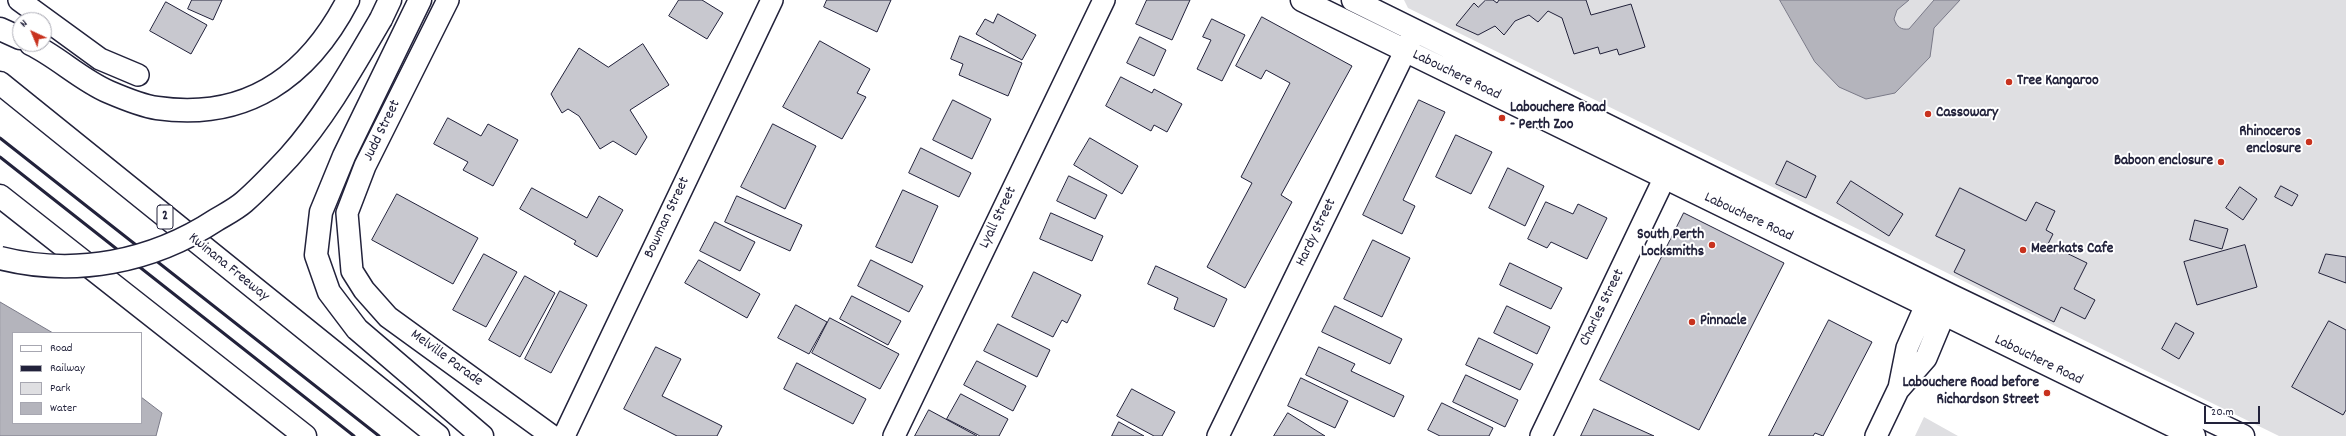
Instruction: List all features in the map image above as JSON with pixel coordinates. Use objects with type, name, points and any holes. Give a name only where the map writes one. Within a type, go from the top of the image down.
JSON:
[{"type":"main road","points":[[44,52],[107,91],[156,108],[202,111],[239,104],[270,90],[298,69],[335,24],[348,0]]},
{"type":"main road","points":[[420,0],[341,163],[321,212],[316,255],[329,292],[357,330],[482,436]]},
{"type":"main road","name":"Labouchere Road","points":[[1302,0],[1664,179],[1855,269],[1945,316],[2194,436]]},
{"type":"main road","name":"Labouchere Road","points":[[1353,0],[1943,291],[2243,436]]},
{"type":"main road","points":[[0,258],[60,266],[106,264],[142,256],[179,242],[210,224],[243,202],[290,156],[340,87],[385,9]]},
{"type":"main road","points":[[0,28],[12,34]]},
{"type":"main road","name":"Kwinana Freeway","points":[[0,83],[438,436]]},
{"type":"main road","points":[[0,196],[305,436]]},
{"type":"street","points":[[19,0],[100,59],[138,76]]},
{"type":"street","name":"Judd Street","points":[[352,271],[347,213],[365,166],[448,0]]},
{"type":"street","name":"Bowman Street","points":[[564,436],[772,0]]},
{"type":"street","name":"Lyall Street","points":[[894,436],[1104,0]]},
{"type":"street","name":"Hardy Street","points":[[1218,436],[1416,31]]},
{"type":"street","name":"Charles Street","points":[[1541,436],[1664,179]]},
{"type":"street","name":"Melville Parade","points":[[352,271],[364,290],[388,317],[552,436]]},
{"type":"street","points":[[1876,436],[1898,390],[1907,348],[1925,306],[1943,291]]},
{"type":"street","points":[[1898,390],[1926,358],[1945,316],[1943,291]]},
{"type":"green space","points":[[1404,0],[2346,0],[2346,436],[2279,436],[1408,8]]},
{"type":"green space","points":[[1924,417],[1958,436],[1915,436]]},
{"type":"water","points":[[1780,0],[1909,0],[1897,10],[1894,19],[1896,24],[1900,27],[1909,29],[1934,0],[1960,0],[1934,28],[1930,57],[1895,93],[1866,99],[1839,87],[1815,62]]},
{"type":"water","points":[[0,302],[51,332],[12,332],[12,424],[142,424],[142,398],[162,413],[156,436],[0,436]]},
{"type":"building","points":[[192,0],[222,0],[213,20],[188,9]]},
{"type":"building","points":[[679,0],[702,0],[723,13],[707,39],[669,16]]},
{"type":"building","points":[[827,0],[891,0],[877,32],[824,7]]},
{"type":"building","points":[[1147,0],[1190,0],[1172,40],[1136,24]]},
{"type":"building","points":[[1486,0],[1493,0],[1497,3],[1499,0],[1586,0],[1591,15],[1631,4],[1645,47],[1619,55],[1617,49],[1600,54],[1598,47],[1574,54],[1562,18],[1548,11],[1538,22],[1529,15],[1515,21],[1504,35],[1495,26],[1478,35],[1456,25],[1474,3],[1478,7]]},
{"type":"building","points":[[166,2],[207,25],[191,54],[150,31]]},
{"type":"building","points":[[998,14],[1036,35],[1022,60],[976,34],[985,19],[993,23]]},
{"type":"building","points":[[1262,17],[1352,66],[1281,195],[1292,202],[1245,288],[1207,267],[1252,183],[1241,177],[1290,83],[1266,70],[1261,79],[1236,66]]},
{"type":"building","points":[[1212,19],[1245,35],[1222,81],[1197,69],[1211,40],[1203,37]]},
{"type":"building","points":[[960,36],[1022,63],[1008,96],[959,75],[963,64],[951,59]]},
{"type":"building","points":[[1140,37],[1166,50],[1154,76],[1127,63]]},
{"type":"building","points":[[820,41],[870,69],[857,93],[866,97],[842,139],[783,107]]},
{"type":"building","points":[[643,44],[669,85],[630,110],[647,137],[636,155],[613,141],[600,149],[579,116],[568,109],[562,113],[551,94],[579,48],[608,67]]},
{"type":"building","points":[[1121,77],[1152,93],[1154,89],[1182,104],[1167,132],[1154,125],[1151,131],[1106,106]]},
{"type":"building","points":[[953,100],[991,119],[972,159],[933,140]]},
{"type":"building","points":[[1419,100],[1445,112],[1403,200],[1415,206],[1402,234],[1363,215]]},
{"type":"building","points":[[448,118],[481,136],[488,124],[518,140],[493,186],[463,170],[468,162],[434,144]]},
{"type":"building","points":[[773,124],[816,146],[785,209],[741,187]]},
{"type":"building","points":[[1456,135],[1492,152],[1471,194],[1436,177]]},
{"type":"building","points":[[1090,138],[1138,166],[1122,194],[1074,165]]},
{"type":"building","points":[[921,148],[971,173],[959,197],[909,173]]},
{"type":"building","points":[[1787,161],[1816,176],[1806,198],[1776,184]]},
{"type":"building","points":[[1508,168],[1544,186],[1525,226],[1489,208]]},
{"type":"building","points":[[1069,176],[1107,195],[1095,219],[1057,201]]},
{"type":"building","points":[[1851,181],[1903,214],[1889,236],[1837,203]]},
{"type":"building","points":[[2281,186],[2298,195],[2292,206],[2275,197]]},
{"type":"building","points":[[2240,187],[2257,199],[2243,220],[2226,208]]},
{"type":"building","points":[[532,188],[587,218],[599,196],[623,210],[597,257],[574,244],[576,241],[520,209]]},
{"type":"building","points":[[1960,188],[2026,221],[2036,202],[2055,211],[2046,230],[2053,234],[2048,244],[2087,263],[2074,289],[2095,300],[2085,319],[2061,307],[2054,322],[1954,272],[1965,250],[1936,236]]},
{"type":"building","points":[[903,190],[938,206],[912,263],[876,247]]},
{"type":"building","points":[[397,194],[478,238],[453,284],[372,240]]},
{"type":"building","points":[[737,196],[802,225],[790,251],[725,222]]},
{"type":"building","points":[[1546,202],[1573,214],[1578,204],[1607,218],[1587,259],[1551,242],[1547,248],[1528,239]]},
{"type":"building","points":[[1051,213],[1103,236],[1092,261],[1040,239]]},
{"type":"building","name":"Pinnacle","points":[[1684,213],[1784,263],[1699,430],[1600,380]]},
{"type":"building","points":[[2195,220],[2228,229],[2222,249],[2190,240]]},
{"type":"building","points":[[715,222],[755,242],[740,271],[700,251]]},
{"type":"building","points":[[1373,240],[1410,258],[1382,317],[1344,299]]},
{"type":"building","points":[[2245,245],[2257,287],[2197,305],[2184,262]]},
{"type":"building","points":[[484,254],[517,272],[486,327],[453,310]]},
{"type":"building","points":[[2326,254],[2346,257],[2346,283],[2319,273]]},
{"type":"building","points":[[699,260],[760,294],[747,318],[685,283]]},
{"type":"building","points":[[871,260],[923,286],[909,312],[858,286]]},
{"type":"building","points":[[1510,263],[1562,288],[1551,309],[1500,285]]},
{"type":"building","points":[[1156,266],[1227,299],[1214,327],[1174,309],[1178,298],[1148,284]]},
{"type":"building","points":[[1034,272],[1081,295],[1067,323],[1062,320],[1053,337],[1012,317]]},
{"type":"building","points":[[525,276],[555,293],[520,357],[489,340]]},
{"type":"building","points":[[560,291],[587,305],[551,373],[525,359]]},
{"type":"building","points":[[852,296],[901,321],[888,345],[840,319]]},
{"type":"building","points":[[796,305],[827,322],[809,354],[778,338]]},
{"type":"building","points":[[1335,306],[1402,339],[1390,364],[1322,332]]},
{"type":"building","points":[[1507,306],[1550,327],[1537,354],[1494,333]]},
{"type":"building","points":[[830,318],[899,354],[880,389],[812,353]]},
{"type":"building","points":[[1829,320],[1872,342],[1823,436],[1815,433],[1813,436],[1769,436]]},
{"type":"building","points":[[2329,321],[2346,330],[2346,410],[2343,415],[2292,387]]},
{"type":"building","points":[[2176,323],[2194,333],[2179,359],[2162,349]]},
{"type":"building","points":[[998,324],[1050,350],[1037,377],[984,351]]},
{"type":"building","points":[[1479,338],[1533,364],[1520,390],[1466,365]]},
{"type":"building","points":[[656,347],[681,359],[662,396],[722,426],[717,436],[677,436],[624,409]]},
{"type":"building","points":[[1319,347],[1355,364],[1351,371],[1404,396],[1394,417],[1306,375]]},
{"type":"building","points":[[977,361],[1026,386],[1013,411],[964,385]]},
{"type":"building","points":[[797,363],[866,399],[853,424],[784,389]]},
{"type":"building","points":[[1466,375],[1518,400],[1505,427],[1453,402]]},
{"type":"building","points":[[1301,378],[1348,401],[1335,428],[1288,406]]},
{"type":"building","points":[[1132,389],[1175,412],[1162,436],[1154,436],[1117,416]]},
{"type":"building","points":[[961,394],[1008,419],[999,436],[980,436],[947,419]]},
{"type":"building","points":[[1442,403],[1493,428],[1489,436],[1440,436],[1428,430]]},
{"type":"building","points":[[1594,409],[1654,436],[1581,436]]},
{"type":"building","points":[[929,410],[977,436],[915,436]]},
{"type":"building","points":[[1288,413],[1325,436],[1274,436]]},
{"type":"building","points":[[1119,422],[1144,436],[1112,436]]},
{"type":"railway","points":[[0,138],[379,436]]},
{"type":"railway","points":[[0,157],[354,436]]},
{"type":"place","name":"Tree Kangaroo","points":[[2009,82]]},
{"type":"place","name":"Cassowary","points":[[1928,114]]},
{"type":"place","name":"Labouchere Road - Perth Zoo","points":[[1502,118]]},
{"type":"place","name":"Rhinoceros enclosure","points":[[2309,142]]},
{"type":"place","name":"Baboon enclosure","points":[[2221,162]]},
{"type":"place","name":"South Perth Locksmiths","points":[[1712,245]]},
{"type":"place","name":"Meerkats Cafe","points":[[2023,250]]},
{"type":"place","name":"Pinnacle","points":[[1692,322]]},
{"type":"place","name":"Labouchere Road before Richardson Street","points":[[2047,393]]}]
